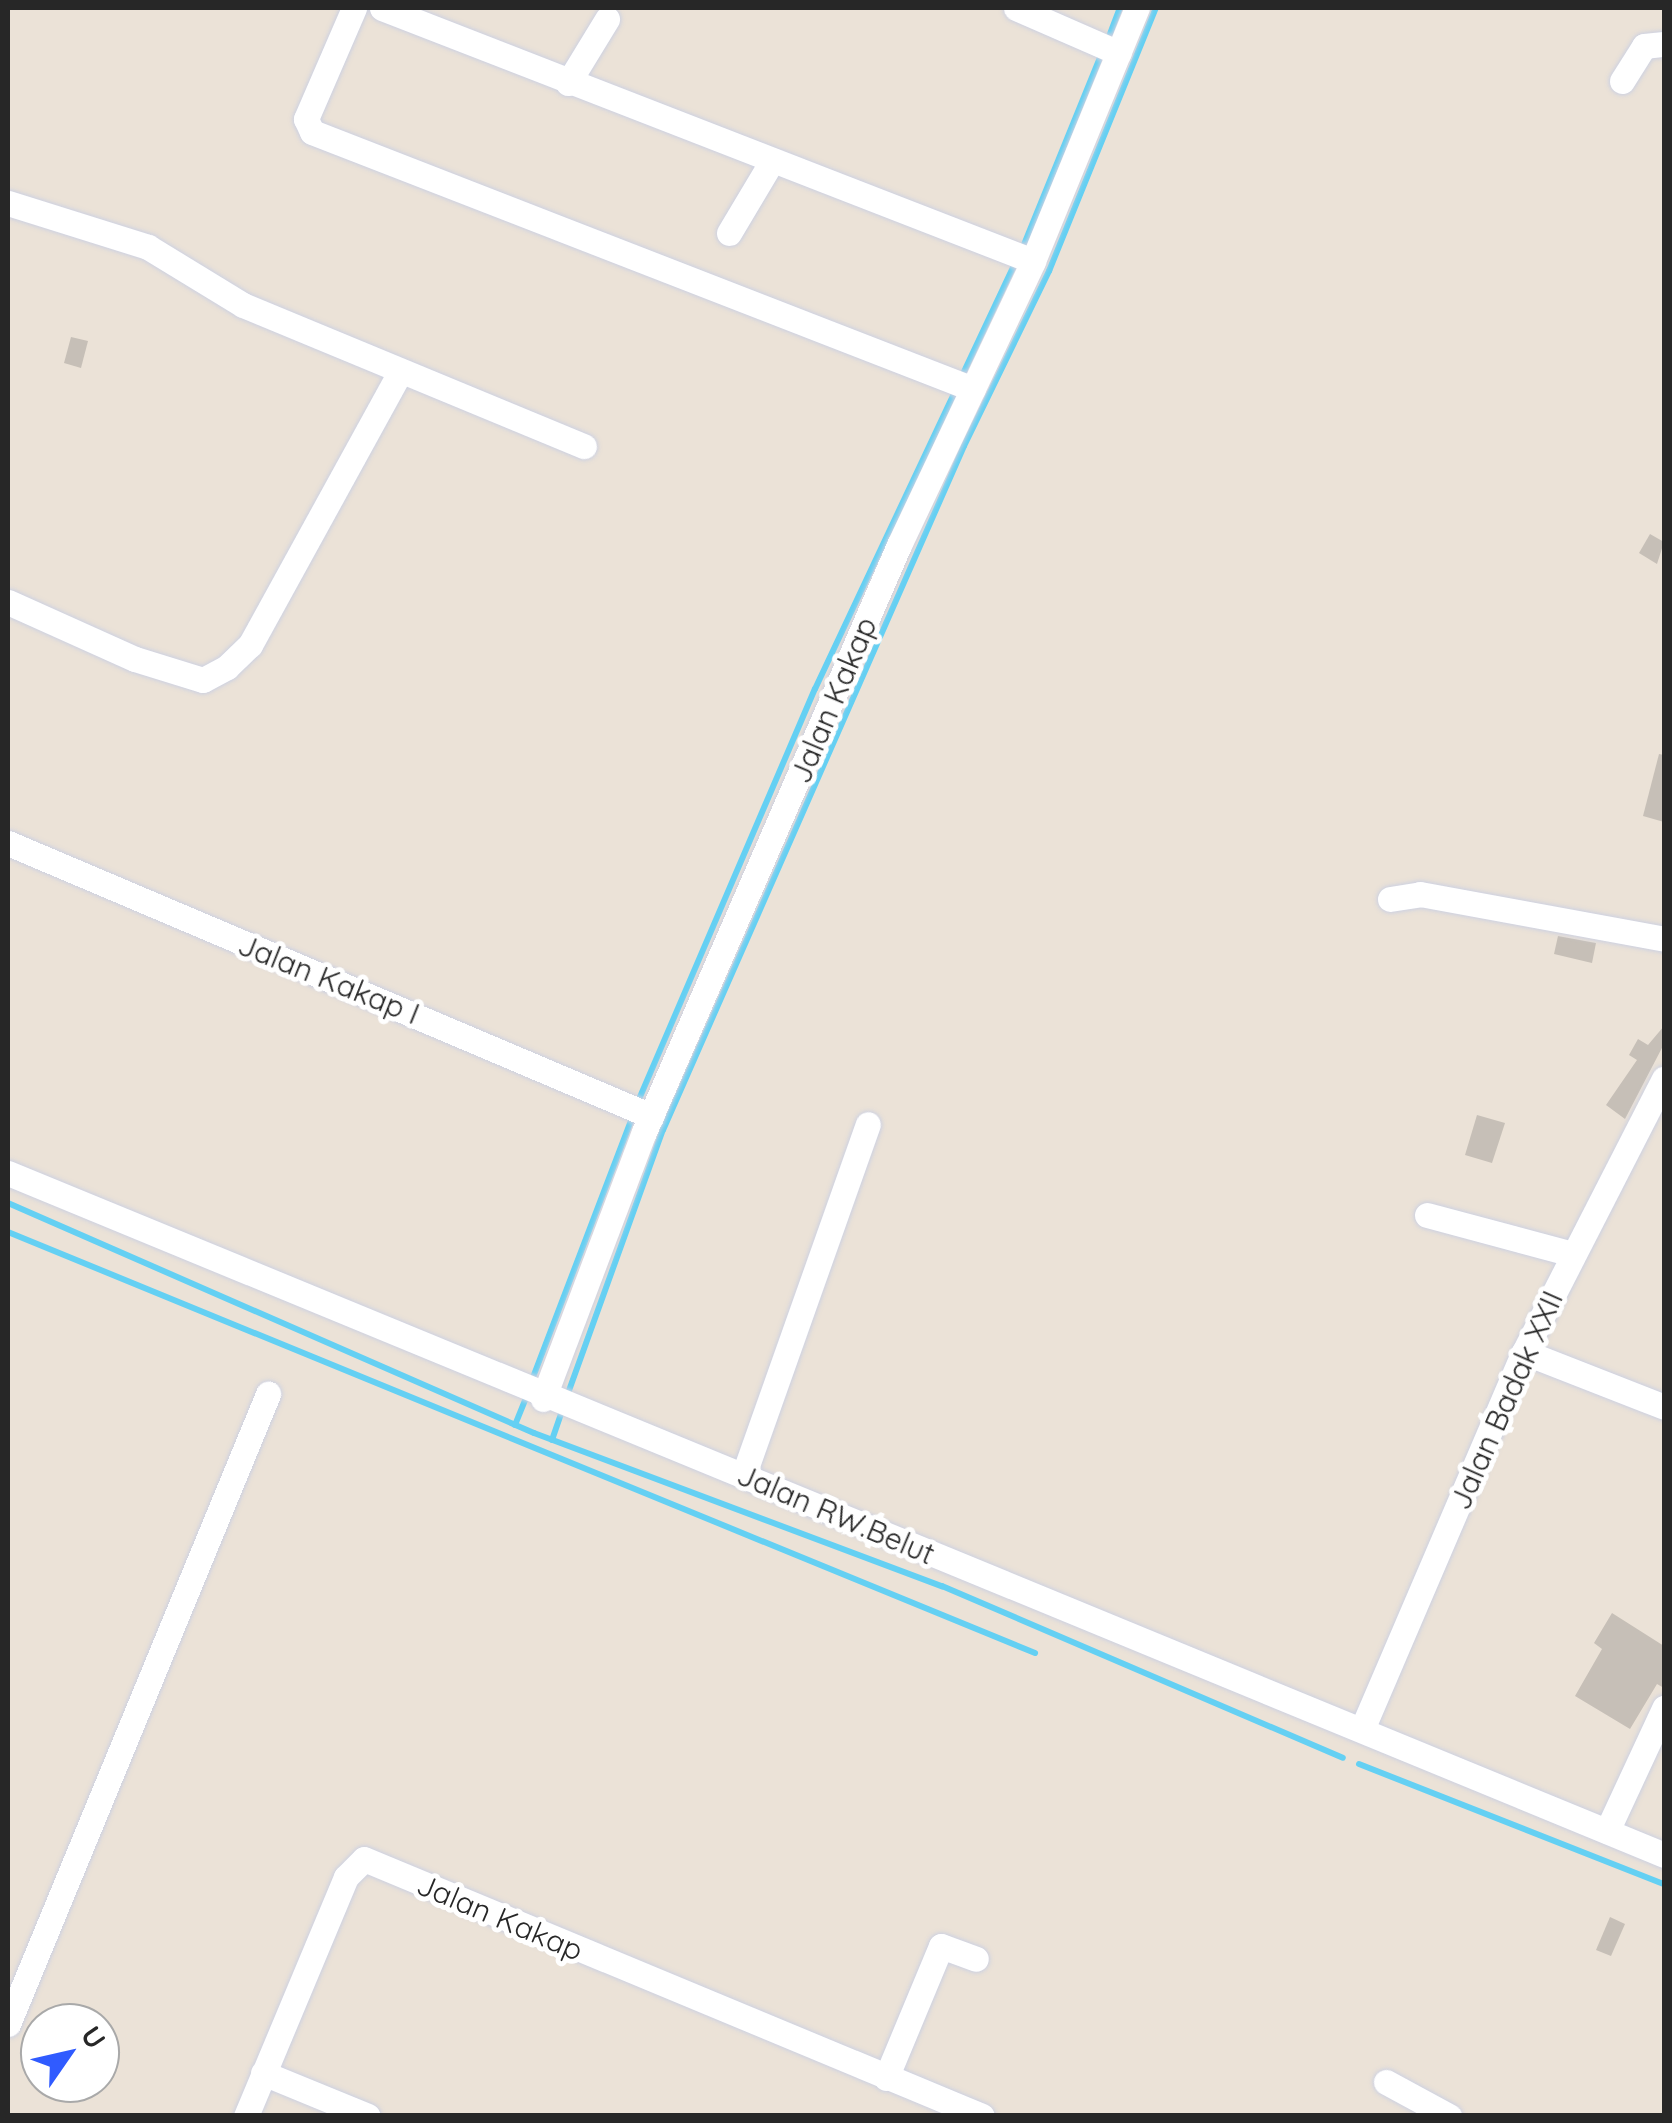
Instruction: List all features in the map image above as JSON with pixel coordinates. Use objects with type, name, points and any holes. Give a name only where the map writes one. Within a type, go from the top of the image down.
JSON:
[{"type":"street","points":[[354,8],[306,119],[312,132],[973,389]]},
{"type":"street","points":[[382,8],[1033,261]]},
{"type":"street","points":[[1016,8],[1119,52]]},
{"type":"street","name":"Jalan Kakap","points":[[543,1399],[651,1116],[1033,261],[1137,8]]},
{"type":"street","points":[[568,83],[608,19]]},
{"type":"street","points":[[1622,81],[1644,46],[1664,44]]},
{"type":"street","points":[[728,233],[772,161]]},
{"type":"street","points":[[8,202],[148,248],[243,306],[398,374],[584,446]]},
{"type":"street","points":[[8,602],[203,680],[227,668],[250,644],[398,374]]},
{"type":"street","name":"Jalan Kakap I","points":[[8,842],[651,1116]]},
{"type":"street","points":[[1390,900],[1420,894],[1664,939]]},
{"type":"street","name":"Jalan Badak XXII","points":[[1363,1727],[1524,1352],[1664,1080]]},
{"type":"street","points":[[744,1474],[868,1124]]},
{"type":"street","name":"Jalan RW.Belut","points":[[8,1173],[308,1292],[543,1399],[744,1474],[1363,1727],[1664,1856]]},
{"type":"street","points":[[1427,1215],[1574,1254]]},
{"type":"street","points":[[1524,1352],[1664,1407]]},
{"type":"street","points":[[8,2024],[268,1394]]},
{"type":"street","points":[[1607,1831],[1664,1708]]},
{"type":"street","name":"Jalan Kakap","points":[[246,2116],[346,1877],[364,1859],[893,2081]]},
{"type":"street","points":[[976,1959],[941,1946],[893,2081],[982,2116]]},
{"type":"street","points":[[263,2073],[368,2116]]},
{"type":"street","points":[[1386,2082],[1449,2116]]},
{"type":"building","points":[[71,337],[88,341],[81,368],[64,363]]},
{"type":"building","points":[[1650,534],[1664,542],[1657,564],[1639,553]]},
{"type":"building","points":[[1659,754],[1664,755],[1664,822],[1643,816]]},
{"type":"building","points":[[1558,936],[1596,943],[1592,963],[1554,954]]},
{"type":"building","points":[[1664,1026],[1664,1044],[1625,1119],[1606,1105],[1637,1060],[1629,1055],[1638,1039],[1648,1045]]},
{"type":"building","points":[[1477,1115],[1505,1123],[1492,1163],[1465,1155]]},
{"type":"building","points":[[1612,1613],[1664,1646],[1664,1688],[1657,1684],[1630,1729],[1575,1696],[1602,1649],[1594,1643]]},
{"type":"building","points":[[1610,1917],[1625,1924],[1611,1956],[1596,1950]]},
{"type":"waterway","points":[[1108,39],[1120,8]]},
{"type":"waterway","points":[[567,1396],[663,1130],[964,446],[1049,271],[1156,8]]},
{"type":"waterway","points":[[1021,252],[1103,50]]},
{"type":"waterway","points":[[961,378],[1015,263]]},
{"type":"waterway","points":[[637,1104],[815,689],[956,390]]},
{"type":"waterway","points":[[532,1380],[633,1116]]},
{"type":"waterway","points":[[8,1203],[534,1433],[942,1586],[1343,1758]]},
{"type":"waterway","points":[[8,1232],[1035,1653]]},
{"type":"waterway","points":[[515,1425],[528,1392]]},
{"type":"waterway","points":[[552,1440],[563,1408]]},
{"type":"waterway","points":[[1359,1764],[1664,1884]]}]
